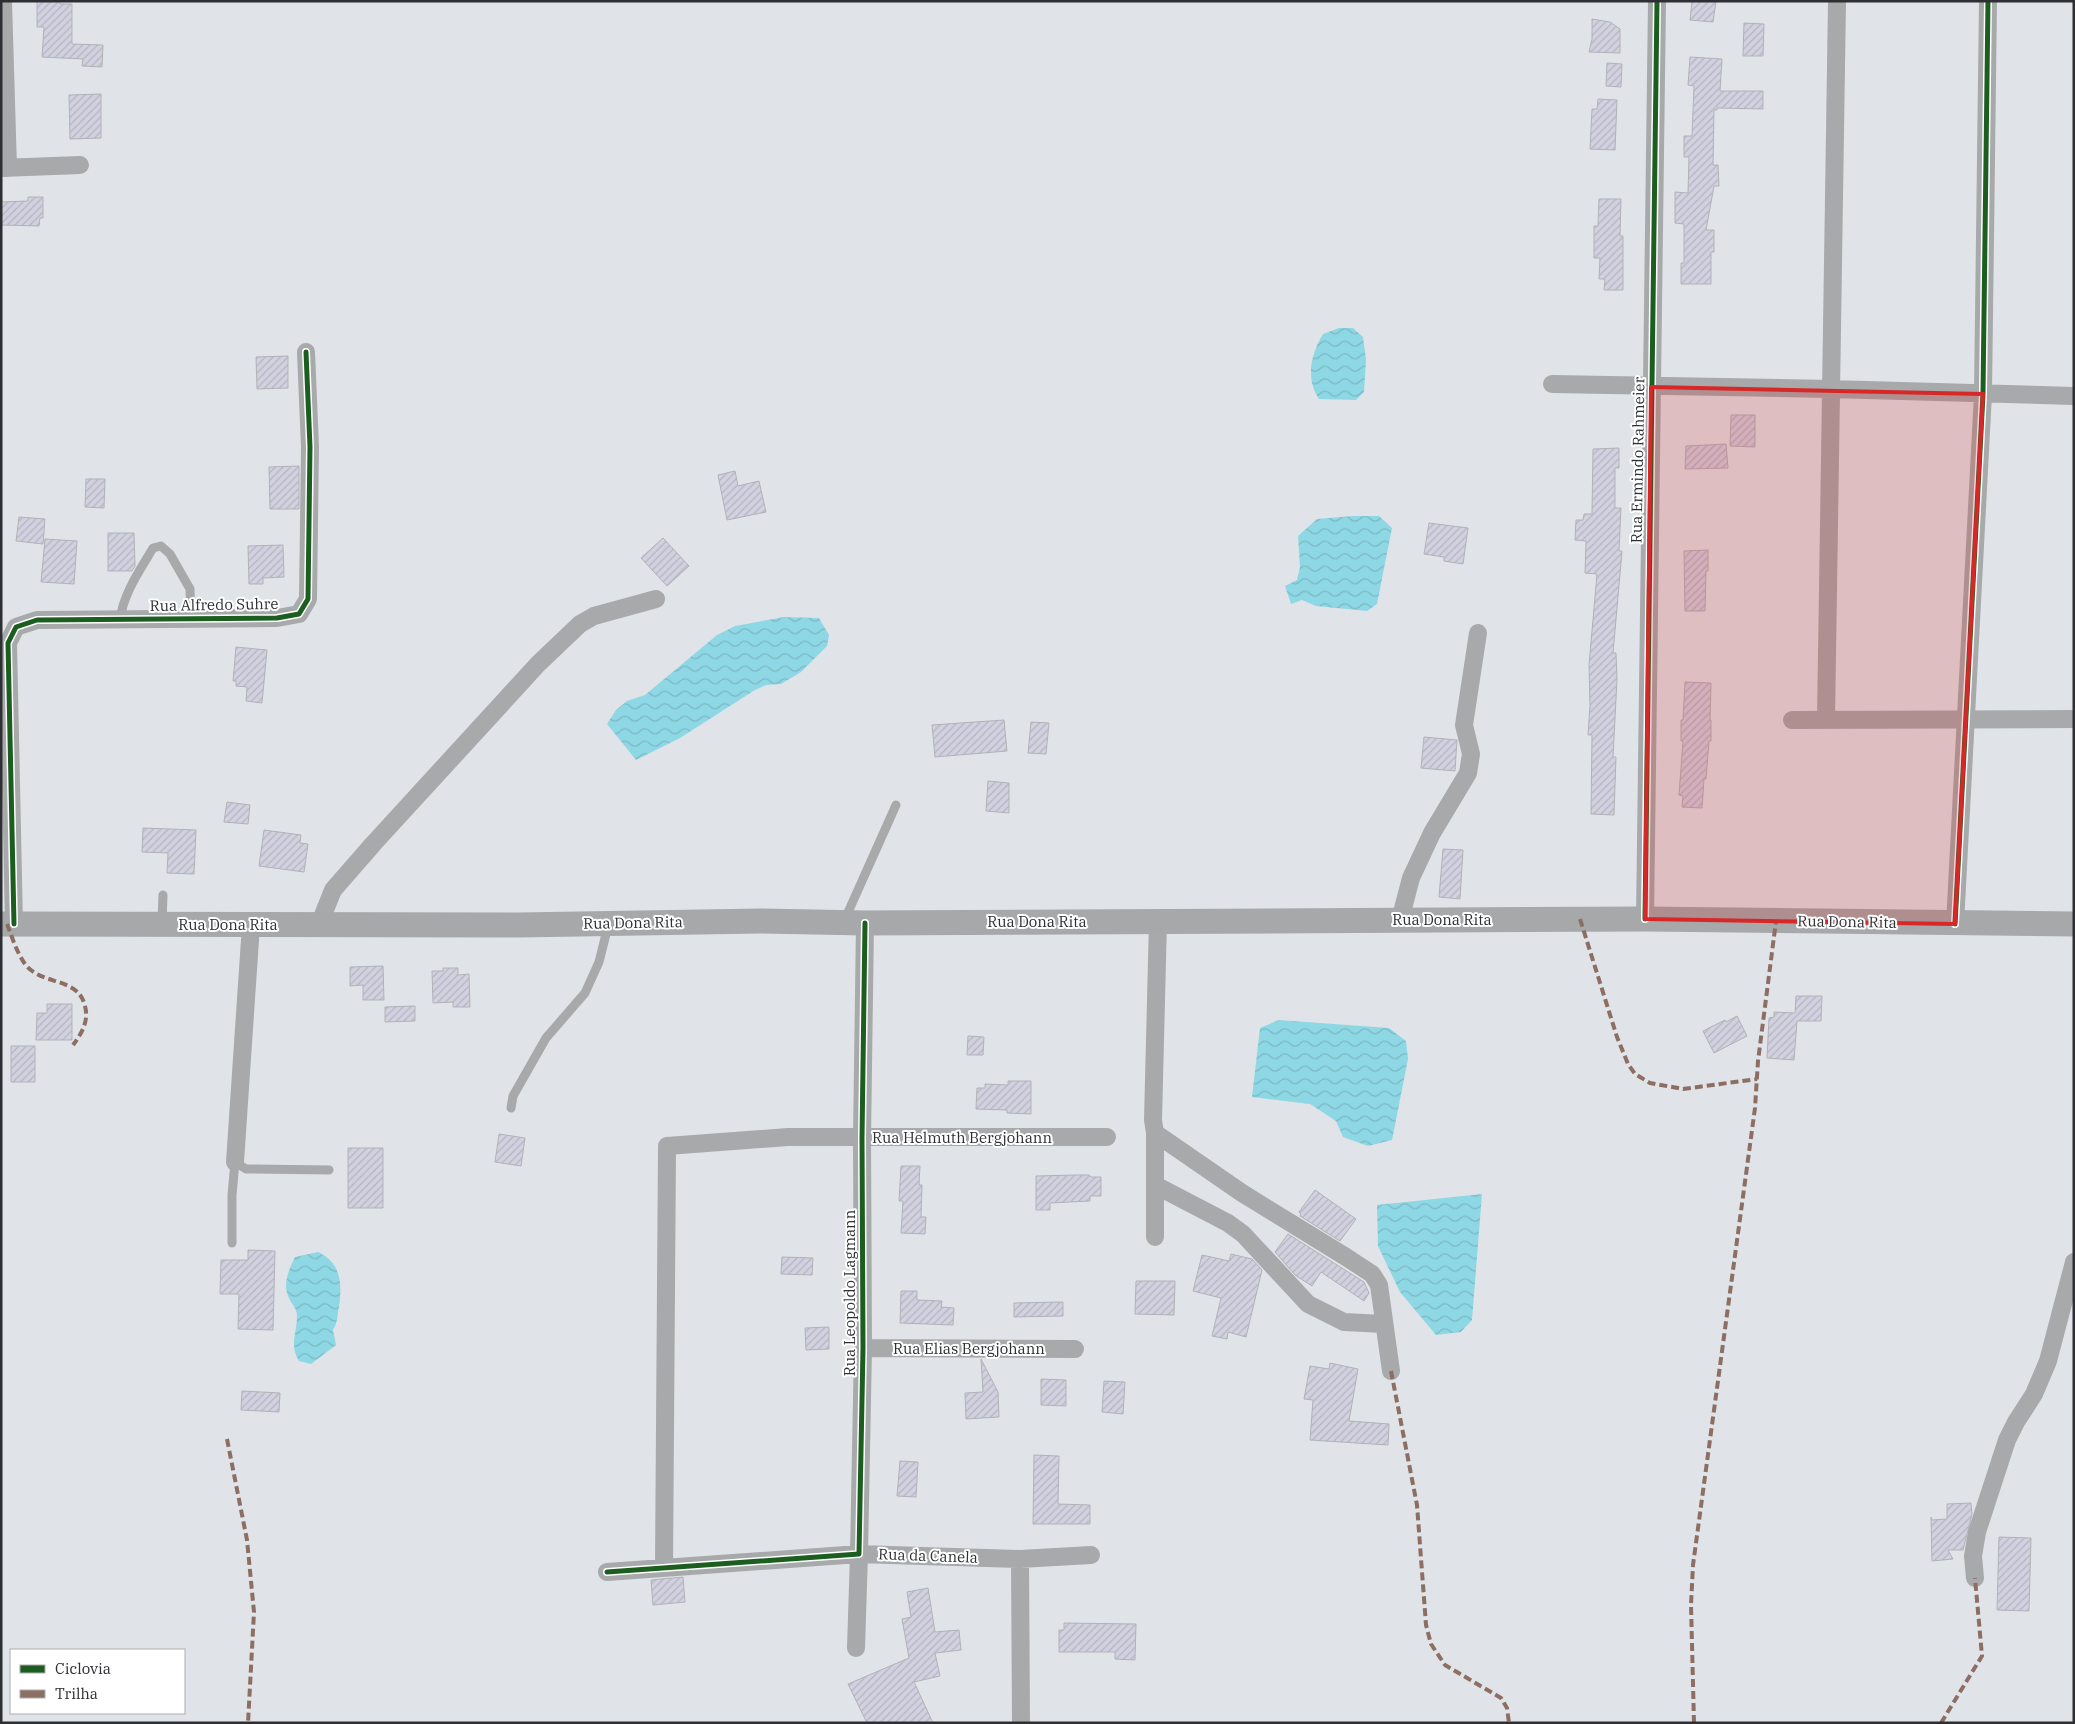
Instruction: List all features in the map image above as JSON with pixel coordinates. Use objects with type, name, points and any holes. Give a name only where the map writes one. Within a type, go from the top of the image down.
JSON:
[{"type":"main road","name":"Rua Dona Rita","points":[[8,924],[319,925],[608,924],[761,921],[854,923],[1645,919],[2074,924]]},
{"type":"street","points":[[3,1],[4,168],[80,165]]},
{"type":"street","name":"Rua Ermindo Rahmeier","points":[[1645,919],[1657,1]]},
{"type":"street","points":[[1826,720],[1836,1]]},
{"type":"street","points":[[1955,924],[1983,394],[1988,1]]},
{"type":"street","name":"Rua Alfredo Suhre","points":[[8,924],[8,643],[16,627],[37,620],[191,620],[284,617],[298,614],[308,599],[310,447],[306,352]]},
{"type":"street","points":[[1552,384],[2074,396]]},
{"type":"street","points":[[319,925],[333,890],[538,664],[580,624],[594,616],[656,599]]},
{"type":"street","points":[[1400,920],[1411,878],[1432,833],[1468,773],[1472,754],[1464,725],[1478,633]]},
{"type":"street","points":[[1792,720],[2074,719]]},
{"type":"street","points":[[1155,1237],[1154,1092],[1158,922]]},
{"type":"street","name":"Rua Leopoldo Lagmann","points":[[854,923],[862,1138],[864,1348],[859,1554]]},
{"type":"street","points":[[235,1162],[251,925]]},
{"type":"street","points":[[1155,1134],[1242,1193],[1372,1274],[1379,1285],[1392,1371]]},
{"type":"street","name":"Rua Helmuth Bergjohann","points":[[664,1568],[667,1146],[788,1137],[1107,1137]]},
{"type":"street","points":[[1155,1185],[1228,1223],[1243,1234],[1308,1304],[1344,1322],[1384,1324]]},
{"type":"street","points":[[1974,1578],[1973,1556],[1977,1532],[2008,1440],[2016,1422],[2034,1394],[2048,1361],[2074,1262]]},
{"type":"street","name":"Rua Elias Bergjohann","points":[[864,1348],[1075,1349]]},
{"type":"street","points":[[608,1572],[859,1554]]},
{"type":"street","name":"Rua da Canela","points":[[856,1648],[859,1554],[1020,1559],[1091,1556]]},
{"type":"street","points":[[1020,1559],[1021,1723]]},
{"type":"lane","points":[[120,620],[121,610],[139,571],[153,548],[161,546],[170,554],[190,589],[191,620]]},
{"type":"lane","points":[[854,923],[896,805]]},
{"type":"lane","points":[[162,925],[163,895]]},
{"type":"lane","points":[[512,1108],[513,1096],[546,1038],[586,993],[600,962],[608,924]]},
{"type":"lane","points":[[232,1243],[232,1195],[235,1162],[246,1169],[329,1170]]},
{"type":"highlighted area","points":[[1651,387],[1983,394],[1955,924],[1645,919]]},
{"type":"water","points":[[1339,328],[1353,328],[1363,337],[1366,360],[1364,392],[1356,400],[1319,399],[1312,383],[1311,366],[1315,350],[1323,334]]},
{"type":"water","points":[[1379,516],[1392,528],[1377,604],[1367,611],[1316,606],[1302,600],[1291,604],[1285,586],[1297,580],[1300,567],[1298,536],[1317,519]]},
{"type":"water","points":[[784,617],[819,618],[829,635],[827,646],[801,672],[781,684],[766,685],[755,690],[680,738],[636,760],[607,724],[616,710],[627,701],[645,695],[717,635],[735,626]]},
{"type":"water","points":[[1279,1020],[1389,1028],[1406,1041],[1408,1059],[1392,1140],[1368,1146],[1343,1137],[1336,1121],[1310,1104],[1252,1097],[1260,1028]]},
{"type":"water","points":[[1482,1194],[1472,1320],[1461,1332],[1436,1335],[1400,1292],[1378,1246],[1377,1205]]},
{"type":"water","points":[[318,1252],[332,1262],[336,1268],[339,1275],[340,1299],[337,1322],[333,1330],[336,1345],[311,1364],[299,1361],[294,1350],[297,1313],[287,1293],[286,1282],[295,1257]]},
{"type":"building","points":[[37,1],[60,1],[60,4],[72,4],[72,44],[103,45],[102,67],[82,66],[83,59],[42,57],[44,27],[37,27]]},
{"type":"building","points":[[1692,1],[1716,1],[1713,22],[1690,20]]},
{"type":"building","points":[[1592,19],[1610,22],[1620,29],[1620,53],[1589,52],[1592,39]]},
{"type":"building","points":[[1744,23],[1764,24],[1763,56],[1743,56]]},
{"type":"building","points":[[1690,57],[1722,59],[1720,91],[1763,91],[1763,109],[1717,108],[1717,110],[1714,110],[1713,165],[1718,165],[1719,186],[1714,186],[1706,230],[1714,230],[1714,252],[1711,252],[1711,284],[1681,284],[1681,263],[1684,263],[1684,224],[1675,223],[1675,192],[1688,193],[1689,157],[1684,157],[1684,136],[1692,136],[1694,86],[1688,85]]},
{"type":"building","points":[[1607,63],[1622,64],[1621,87],[1606,86]]},
{"type":"building","points":[[101,94],[101,138],[70,139],[69,95]]},
{"type":"building","points":[[1598,99],[1617,100],[1615,150],[1590,149],[1592,109],[1597,109]]},
{"type":"building","points":[[28,197],[43,197],[43,218],[40,218],[39,226],[1,225],[1,202],[28,201]]},
{"type":"building","points":[[1599,199],[1621,199],[1620,236],[1623,236],[1623,290],[1604,290],[1605,279],[1599,279],[1600,258],[1594,258],[1594,226],[1598,226]]},
{"type":"building","points":[[288,356],[288,388],[257,389],[256,357]]},
{"type":"building","points":[[1731,415],[1755,415],[1755,447],[1730,446]]},
{"type":"building","points":[[1726,444],[1728,468],[1685,469],[1686,446]]},
{"type":"building","points":[[1619,448],[1619,468],[1615,468],[1615,508],[1621,508],[1619,551],[1622,551],[1613,653],[1616,653],[1617,679],[1613,757],[1616,757],[1614,815],[1591,814],[1592,735],[1588,735],[1590,705],[1589,665],[1597,574],[1585,573],[1586,541],[1575,540],[1576,520],[1583,520],[1584,514],[1592,514],[1593,449]]},
{"type":"building","points":[[299,466],[299,509],[270,509],[269,467]]},
{"type":"building","points":[[735,471],[738,486],[759,481],[766,512],[727,520],[718,475]]},
{"type":"building","points":[[86,479],[105,479],[104,508],[85,507]]},
{"type":"building","points":[[19,517],[45,519],[43,544],[16,541]]},
{"type":"building","points":[[1429,523],[1468,528],[1463,564],[1444,561],[1444,557],[1424,554]]},
{"type":"building","points":[[108,533],[134,533],[135,566],[132,571],[108,571]]},
{"type":"building","points":[[663,538],[689,566],[667,586],[641,558]]},
{"type":"building","points":[[45,539],[77,541],[74,584],[41,582]]},
{"type":"building","points":[[283,545],[284,577],[263,578],[263,584],[249,584],[248,546]]},
{"type":"building","points":[[1708,550],[1705,611],[1685,611],[1684,551]]},
{"type":"building","points":[[236,647],[267,650],[262,703],[246,701],[247,687],[236,686],[236,681],[233,681]]},
{"type":"building","points":[[1685,682],[1711,683],[1711,741],[1709,741],[1702,808],[1682,807],[1683,796],[1679,795],[1683,741],[1681,741],[1681,720],[1683,720]]},
{"type":"building","points":[[1004,720],[1007,751],[935,757],[932,725]]},
{"type":"building","points":[[1031,722],[1049,723],[1046,754],[1028,753]]},
{"type":"building","points":[[1424,737],[1457,740],[1455,771],[1421,768]]},
{"type":"building","points":[[988,781],[1009,783],[1009,813],[986,811]]},
{"type":"building","points":[[227,802],[250,805],[248,824],[224,822]]},
{"type":"building","points":[[143,828],[196,830],[194,874],[167,873],[168,853],[142,852]]},
{"type":"building","points":[[264,830],[301,835],[300,843],[308,844],[304,872],[259,866]]},
{"type":"building","points":[[1443,849],[1463,850],[1460,899],[1439,897]]},
{"type":"building","points":[[383,966],[384,1000],[363,1000],[363,985],[350,986],[350,967]]},
{"type":"building","points":[[443,968],[458,968],[458,975],[469,974],[470,1007],[453,1007],[453,1002],[433,1003],[432,971],[443,971]]},
{"type":"building","points":[[1796,996],[1822,996],[1821,1021],[1797,1021],[1794,1060],[1767,1058],[1769,1018],[1774,1017],[1774,1012],[1795,1013]]},
{"type":"building","points":[[47,1004],[72,1004],[72,1040],[36,1040],[37,1013],[47,1013]]},
{"type":"building","points":[[415,1006],[415,1021],[385,1022],[385,1007]]},
{"type":"building","points":[[1737,1016],[1747,1036],[1714,1053],[1703,1031]]},
{"type":"building","points":[[968,1036],[984,1037],[983,1055],[967,1055]]},
{"type":"building","points":[[11,1046],[35,1046],[35,1082],[11,1082]]},
{"type":"building","points":[[1008,1081],[1031,1081],[1031,1114],[1007,1113],[1007,1110],[976,1109],[977,1088],[985,1088],[985,1084],[1008,1085]]},
{"type":"building","points":[[499,1134],[525,1138],[521,1166],[495,1162]]},
{"type":"building","points":[[348,1148],[383,1148],[383,1208],[348,1208]]},
{"type":"building","points":[[901,1166],[920,1166],[919,1185],[922,1185],[921,1217],[926,1217],[925,1234],[901,1233],[903,1201],[899,1201]]},
{"type":"building","points":[[1089,1175],[1091,1177],[1101,1177],[1101,1196],[1090,1196],[1090,1201],[1050,1203],[1050,1210],[1036,1210],[1036,1176]]},
{"type":"building","points":[[1315,1190],[1356,1219],[1340,1241],[1300,1216],[1299,1212]]},
{"type":"building","points":[[1288,1234],[1364,1282],[1369,1293],[1364,1301],[1321,1272],[1312,1286],[1295,1275],[1275,1252]]},
{"type":"building","points":[[248,1250],[275,1251],[273,1330],[238,1329],[239,1294],[220,1294],[221,1260],[248,1260]]},
{"type":"building","points":[[1231,1254],[1252,1259],[1262,1270],[1246,1337],[1228,1332],[1227,1339],[1212,1336],[1221,1298],[1193,1291],[1202,1255],[1229,1261]]},
{"type":"building","points":[[782,1257],[813,1258],[812,1275],[781,1274]]},
{"type":"building","points":[[1136,1281],[1175,1281],[1174,1315],[1135,1314]]},
{"type":"building","points":[[901,1291],[917,1291],[917,1300],[942,1301],[941,1307],[954,1308],[953,1325],[900,1323]]},
{"type":"building","points":[[1063,1302],[1063,1316],[1014,1317],[1014,1303]]},
{"type":"building","points":[[829,1327],[829,1349],[806,1350],[805,1328]]},
{"type":"building","points":[[981,1359],[998,1392],[999,1417],[966,1419],[965,1393],[983,1392]]},
{"type":"building","points":[[1330,1363],[1358,1369],[1349,1421],[1389,1424],[1388,1445],[1310,1440],[1313,1400],[1304,1399],[1310,1366],[1329,1369]]},
{"type":"building","points":[[1041,1379],[1066,1380],[1066,1406],[1041,1405]]},
{"type":"building","points":[[1104,1381],[1125,1382],[1123,1414],[1102,1412]]},
{"type":"building","points":[[242,1391],[280,1393],[279,1412],[241,1410]]},
{"type":"building","points":[[1034,1455],[1059,1456],[1058,1504],[1090,1505],[1090,1524],[1033,1524]]},
{"type":"building","points":[[900,1461],[918,1462],[916,1497],[897,1496]]},
{"type":"building","points":[[1971,1503],[1972,1514],[1963,1550],[1948,1550],[1953,1559],[1932,1561],[1931,1517],[1932,1520],[1947,1519],[1947,1504]]},
{"type":"building","points":[[1999,1537],[2031,1538],[2029,1611],[1997,1610]]},
{"type":"building","points":[[683,1577],[685,1602],[653,1605],[651,1580]]},
{"type":"building","points":[[928,1588],[935,1632],[959,1630],[961,1650],[935,1653],[940,1676],[914,1682],[933,1723],[867,1723],[848,1684],[909,1658],[902,1619],[911,1617],[907,1592]]},
{"type":"building","points":[[1064,1623],[1136,1624],[1135,1660],[1115,1659],[1115,1652],[1059,1652],[1059,1630],[1064,1630]]},
{"type":"marked path","points":[[1580,919],[1617,1037],[1628,1064],[1635,1074],[1650,1083],[1683,1089],[1757,1079]]},
{"type":"marked path","points":[[1694,1723],[1691,1605],[1693,1565],[1755,1108],[1758,1061],[1776,921]]},
{"type":"marked path","points":[[7,924],[20,955],[32,971],[40,976],[67,985],[81,996],[85,1006],[86,1017],[82,1031],[73,1045]]},
{"type":"marked path","points":[[1391,1371],[1417,1505],[1426,1625],[1431,1644],[1445,1665],[1501,1698],[1507,1708],[1509,1723]]},
{"type":"marked path","points":[[227,1439],[247,1540],[254,1612],[248,1723]]},
{"type":"marked path","points":[[1941,1723],[1982,1656],[1975,1578]]},
{"type":"cycle path","points":[[1645,919],[1657,1]]},
{"type":"cycle path","points":[[1955,924],[1983,394],[1988,1]]},
{"type":"cycle path","points":[[14,924],[8,643],[16,627],[37,620],[277,618],[299,614],[308,599],[310,447],[306,352]]},
{"type":"cycle path","points":[[607,1572],[859,1554],[863,1348],[862,1138],[865,923]]}]
